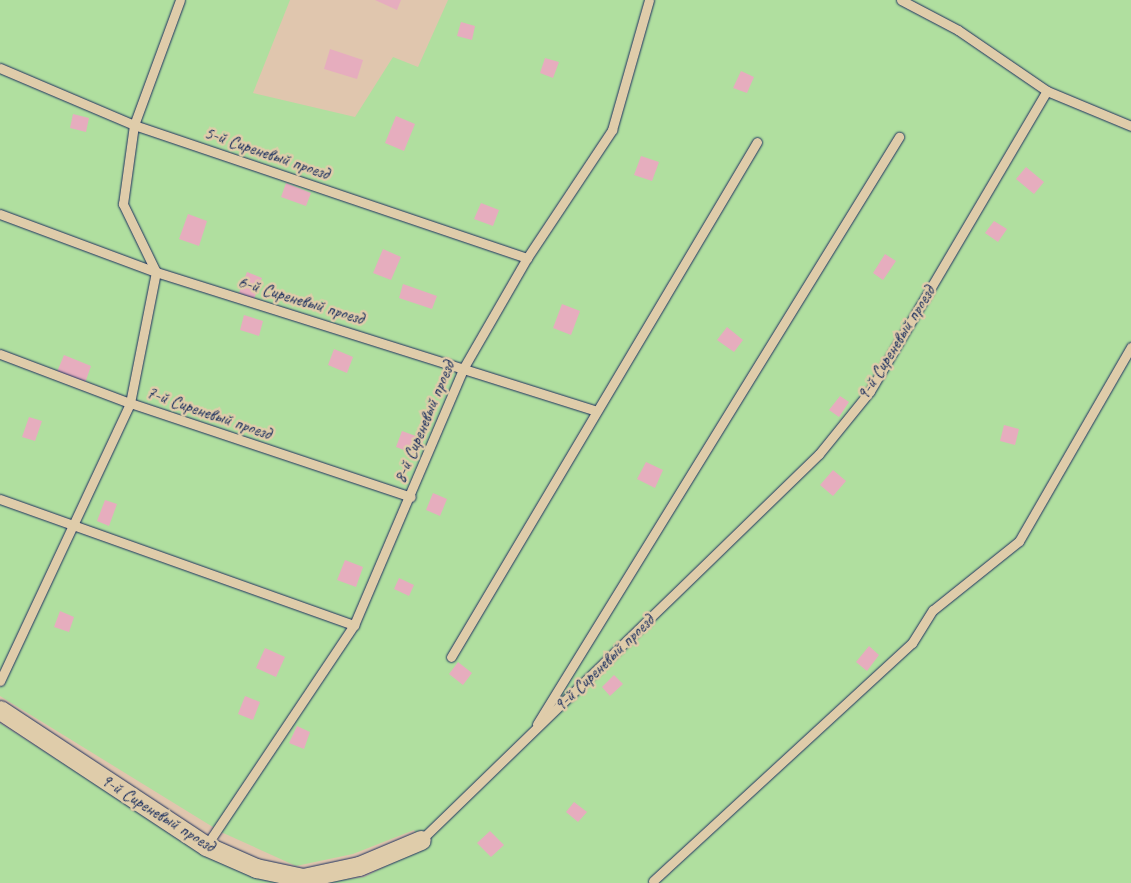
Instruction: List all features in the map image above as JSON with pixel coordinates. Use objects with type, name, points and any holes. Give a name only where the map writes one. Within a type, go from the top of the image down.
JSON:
[{"type":"street","name":"9-й Сиреневый проезд","points":[[0,710],[206,846],[256,868],[303,878],[359,866],[421,840]]},
{"type":"lane","points":[[0,681],[130,403],[156,272],[123,204],[134,125],[180,0]]},
{"type":"lane","name":"8-й Сиреневый проезд","points":[[206,846],[354,625],[411,498],[464,367],[527,258],[612,130],[649,0]]},
{"type":"lane","points":[[901,0],[958,30],[1047,92],[1131,126]]},
{"type":"lane","name":"5-й Сиреневый проезд","points":[[0,68],[134,125],[527,258]]},
{"type":"lane","name":"9-й Сиреневый проезд","points":[[421,840],[819,454],[870,390],[1047,92]]},
{"type":"lane","points":[[529,737],[899,137]]},
{"type":"lane","points":[[451,658],[594,410],[757,142]]},
{"type":"lane","name":"6-й Сиреневый проезд","points":[[0,214],[156,272],[464,367],[594,410]]},
{"type":"lane","points":[[653,882],[912,643],[933,610],[1019,541],[1131,347]]},
{"type":"lane","name":"7-й Сиреневый проезд","points":[[0,354],[130,403],[411,498]]},
{"type":"lane","points":[[0,499],[354,625]]},
{"type":"green space","points":[[0,0],[290,0],[253,93],[355,117],[393,57],[418,67],[448,0],[1131,0],[1131,883],[319,883],[364,877],[424,847],[414,830],[353,854],[296,866],[221,832],[0,696]]},
{"type":"green space","points":[[0,723],[200,851],[298,883],[0,883]]},
{"type":"building","points":[[375,0],[401,0],[397,10]]},
{"type":"building","points":[[461,22],[475,26],[472,40],[457,36]]},
{"type":"building","points":[[330,49],[363,60],[357,79],[324,69]]},
{"type":"building","points":[[545,58],[559,62],[553,78],[540,73]]},
{"type":"building","points":[[741,71],[754,77],[747,93],[733,88]]},
{"type":"building","points":[[73,114],[89,118],[86,132],[70,128]]},
{"type":"building","points":[[396,116],[415,124],[404,151],[385,143]]},
{"type":"building","points":[[641,156],[659,162],[652,181],[634,175]]},
{"type":"building","points":[[1026,167],[1044,182],[1034,194],[1016,179]]},
{"type":"building","points":[[286,183],[311,193],[306,206],[281,197]]},
{"type":"building","points":[[481,203],[499,210],[493,226],[474,219]]},
{"type":"building","points":[[188,214],[207,221],[199,246],[179,239]]},
{"type":"building","points":[[994,221],[1007,229],[998,242],[985,233]]},
{"type":"building","points":[[383,249],[401,257],[391,280],[373,273]]},
{"type":"building","points":[[885,254],[896,261],[883,280],[873,273]]},
{"type":"building","points":[[247,272],[262,278],[254,299],[239,293]]},
{"type":"building","points":[[403,284],[437,296],[432,309],[399,298]]},
{"type":"building","points":[[562,304],[580,311],[571,335],[553,328]]},
{"type":"building","points":[[244,315],[263,321],[259,336],[240,330]]},
{"type":"building","points":[[727,327],[743,340],[734,352],[717,340]]},
{"type":"building","points":[[334,349],[353,357],[347,373],[328,365]]},
{"type":"building","points":[[64,355],[91,366],[85,383],[57,372]]},
{"type":"building","points":[[840,396],[849,402],[839,417],[829,410]]},
{"type":"building","points":[[29,417],[42,421],[35,441],[22,437]]},
{"type":"building","points":[[1004,425],[1019,429],[1015,445],[1000,441]]},
{"type":"building","points":[[402,431],[424,439],[418,455],[396,447]]},
{"type":"building","points":[[646,462],[663,470],[655,488],[637,479]]},
{"type":"building","points":[[833,470],[846,481],[833,496],[820,485]]},
{"type":"building","points":[[433,493],[447,499],[440,516],[426,510]]},
{"type":"building","points":[[105,500],[117,504],[109,526],[97,521]]},
{"type":"building","points":[[345,560],[363,567],[356,587],[337,580]]},
{"type":"building","points":[[399,578],[414,585],[409,596],[394,589]]},
{"type":"building","points":[[60,611],[74,617],[69,632],[54,627]]},
{"type":"building","points":[[869,646],[879,655],[867,671],[856,662]]},
{"type":"building","points":[[265,648],[285,657],[276,677],[256,668]]},
{"type":"building","points":[[458,662],[472,673],[463,685],[449,674]]},
{"type":"building","points":[[614,675],[623,684],[610,696],[602,687]]},
{"type":"building","points":[[245,696],[260,702],[253,720],[238,714]]},
{"type":"building","points":[[297,726],[310,732],[304,749],[289,743]]},
{"type":"building","points":[[574,802],[587,812],[578,822],[566,812]]},
{"type":"building","points":[[490,831],[504,845],[491,857],[477,843]]}]
